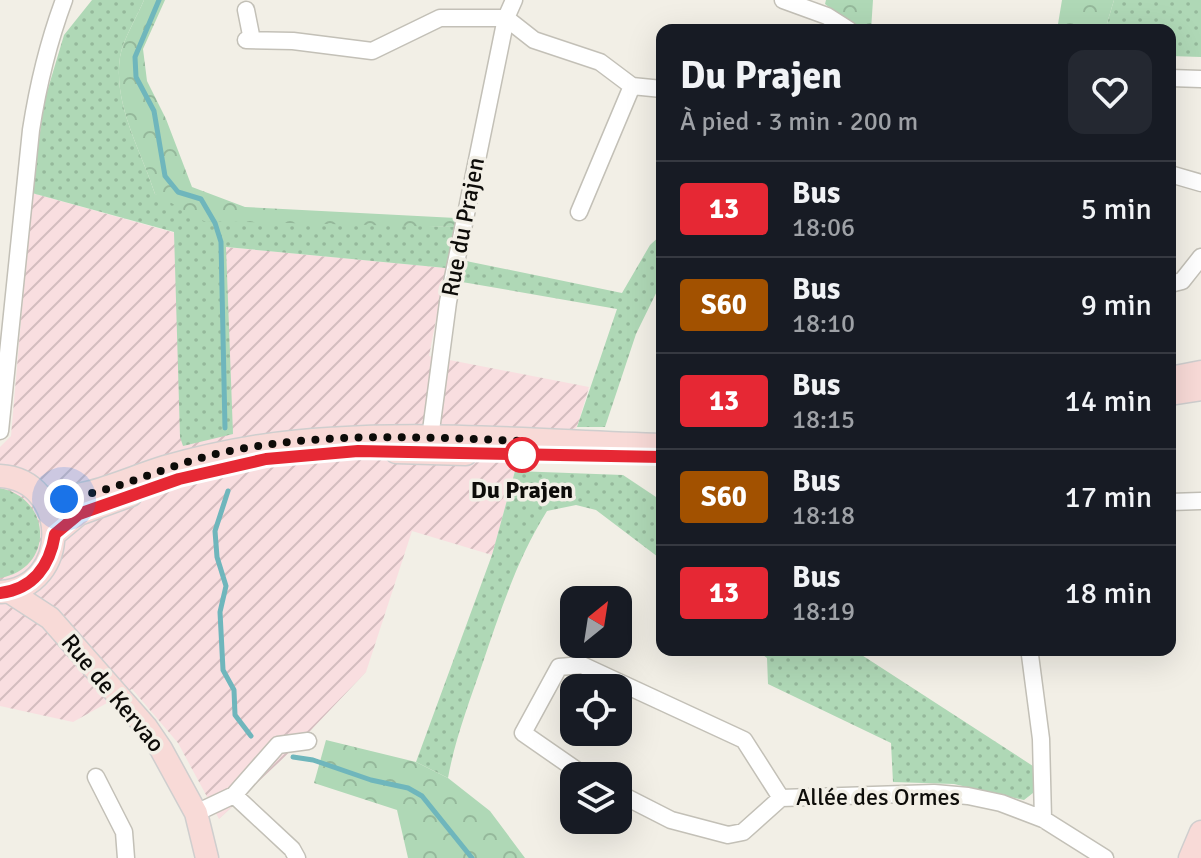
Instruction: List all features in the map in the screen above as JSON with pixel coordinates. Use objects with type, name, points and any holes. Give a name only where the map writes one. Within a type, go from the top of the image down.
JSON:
[{"type":"main road","points":[[1176,377],[1201,372]]},
{"type":"main road","points":[[1176,393],[1201,389]]},
{"type":"main road","points":[[42,498],[82,496],[164,468],[258,446],[329,437],[656,445]]},
{"type":"main road","points":[[55,534],[79,514],[179,479],[266,459],[358,451],[656,457]]},
{"type":"main road","points":[[0,476],[27,485],[42,498],[51,515],[55,534],[52,553],[43,571],[28,584],[5,592]]},
{"type":"main road","name":"Rue de Kervao","points":[[43,571],[43,596],[50,618]]},
{"type":"main road","name":"Rue de Kervao","points":[[5,592],[50,618],[146,727],[196,813],[207,858]]},
{"type":"main road","points":[[1190,858],[1201,832]]},
{"type":"street","points":[[0,431],[31,130],[50,36],[64,0]]},
{"type":"street","name":"Rue du Prajen","points":[[430,438],[448,302],[506,18],[514,0]]},
{"type":"street","points":[[783,0],[827,16],[840,24]]},
{"type":"street","points":[[246,10],[249,40],[293,41],[372,51],[440,18],[506,18],[534,40],[600,62],[632,86],[656,88]]},
{"type":"street","points":[[1176,78],[1201,79]]},
{"type":"street","points":[[579,212],[632,86]]},
{"type":"street","points":[[1176,176],[1201,183]]},
{"type":"street","points":[[1176,282],[1182,281],[1201,257]]},
{"type":"street","points":[[1176,502],[1201,501]]},
{"type":"street","points":[[1030,656],[1041,739],[1043,819]]},
{"type":"street","name":"Allée des Ormes","points":[[565,762],[523,733],[559,667],[582,665],[744,740],[781,798]]},
{"type":"street","points":[[196,813],[234,795],[278,745],[308,741]]},
{"type":"street","points":[[96,777],[124,832],[126,858]]},
{"type":"street","name":"Allée des Ormes","points":[[632,800],[671,820],[728,835],[743,832],[781,798],[934,793],[1001,803],[1043,819],[1095,855]]},
{"type":"street","points":[[234,795],[292,849],[297,858]]},
{"type":"shaded area","points":[[32,193],[225,247],[446,268],[429,356],[589,387],[577,427],[528,472],[515,471],[492,555],[412,531],[366,672],[294,748],[219,819],[178,743],[132,689],[73,722],[0,706],[0,447],[11,436]]},
{"type":"green space","points":[[92,0],[144,0],[122,50],[119,75],[124,110],[155,194],[300,221],[455,227],[446,268],[226,247],[233,434],[183,446],[180,437],[174,232],[32,193],[44,102],[64,35]]},
{"type":"green space","points":[[144,0],[165,0],[143,49],[147,81],[166,119],[192,187],[245,207],[456,218],[455,227],[204,221],[155,194],[124,110],[119,75],[122,50]]},
{"type":"green space","points":[[826,0],[873,0],[871,24],[851,24],[825,4]]},
{"type":"green space","points":[[1062,0],[1114,0],[1107,24],[1058,24]]},
{"type":"green space","points":[[1114,0],[1201,0],[1201,57],[1176,56],[1176,24],[1107,24]]},
{"type":"green space","points":[[656,240],[656,293],[636,334],[605,427],[577,427],[617,309],[462,282],[466,261],[622,293]]},
{"type":"green space","points":[[515,471],[623,475],[656,497],[656,555],[596,510],[576,505],[547,511],[518,567],[503,606],[454,749],[448,778],[416,762],[492,555]]},
{"type":"green space","points":[[0,488],[30,505],[38,519],[40,534],[38,548],[30,562],[18,572],[0,578]]},
{"type":"green space","points":[[764,656],[863,656],[1036,768],[1033,793],[1024,800],[954,784],[893,782],[891,743],[768,684],[767,658]]},
{"type":"green space","points":[[326,740],[416,762],[448,778],[490,811],[525,858],[408,858],[397,810],[314,783]]},
{"type":"waterway","points":[[159,0],[135,57],[136,77],[154,111],[165,176],[178,192],[201,199],[215,223],[221,242],[225,428]]},
{"type":"waterway","points":[[228,491],[215,531],[217,557],[226,586],[220,612],[223,670],[234,690],[235,715],[251,736]]},
{"type":"waterway","points":[[293,757],[408,788],[422,796],[472,858]]},
{"type":"bus line","name":"13","points":[[0,593],[28,584],[43,571],[52,553],[55,534],[79,514],[218,468],[266,459],[358,451],[656,457]]},
{"type":"place","name":"Du Prajen","points":[[522,455]]},
{"type":"route","points":[[64,499],[216,454],[329,437],[524,441],[522,455]]}]
